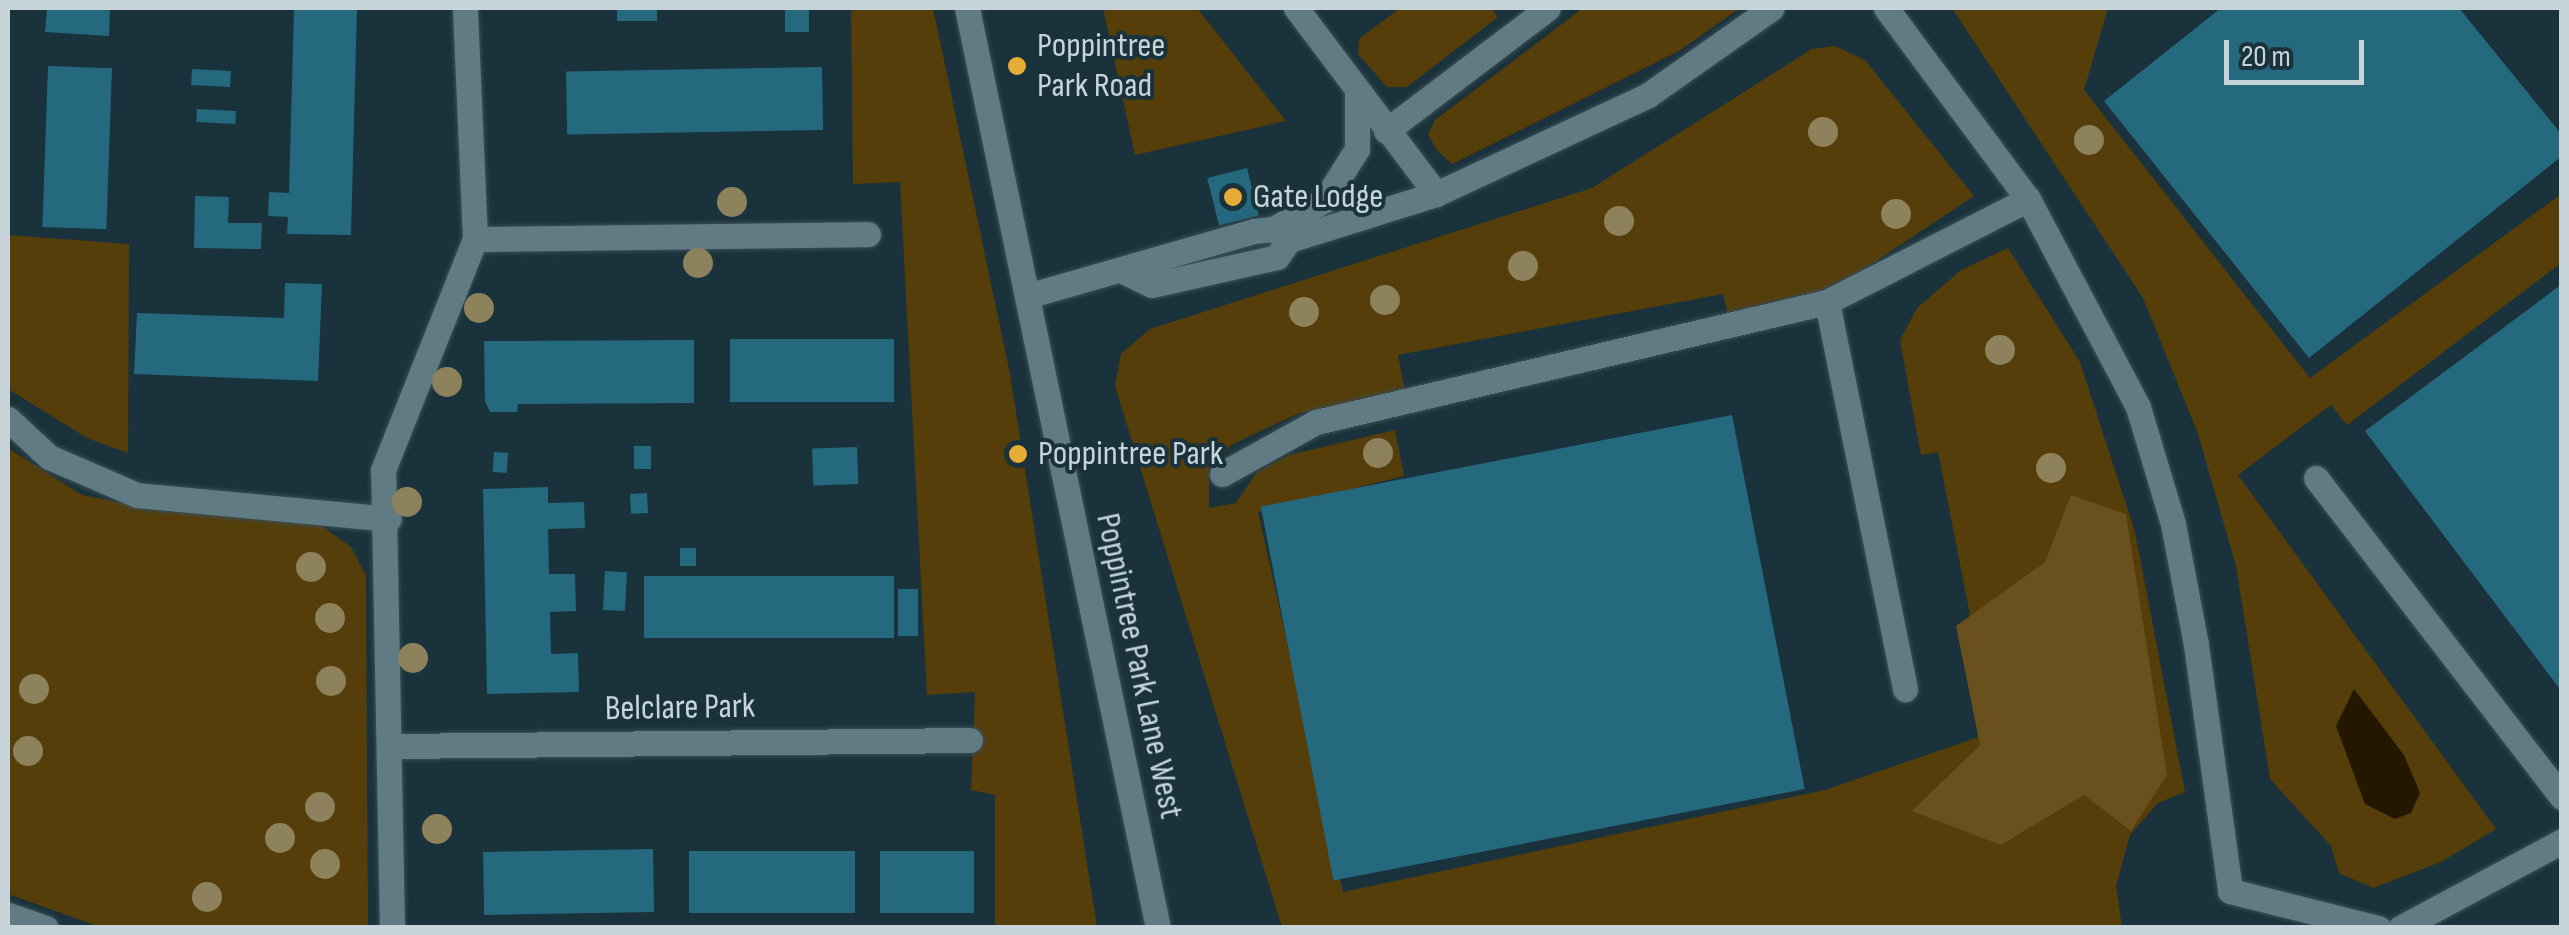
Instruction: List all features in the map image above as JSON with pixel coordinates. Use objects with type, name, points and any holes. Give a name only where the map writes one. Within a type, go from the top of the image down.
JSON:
[{"type":"street","points":[[392,928],[390,518],[382,470],[475,239],[465,8]]},
{"type":"street","name":"Poppintree Park Lane West","points":[[967,8],[1158,928]]},
{"type":"street","points":[[1296,8],[1436,194]]},
{"type":"street","points":[[1386,130],[1548,8]]},
{"type":"street","points":[[1281,235],[1436,194],[1648,95],[1772,8]]},
{"type":"street","points":[[1886,8],[2028,199],[2138,407],[2173,524],[2230,891],[2378,928]]},
{"type":"street","points":[[1026,296],[1123,272],[1152,285],[1277,257],[1281,235],[1326,200],[1357,149],[1358,91]]},
{"type":"street","points":[[1222,474],[1316,422],[1827,302],[2028,199]]},
{"type":"street","points":[[475,239],[868,234]]},
{"type":"street","points":[[1827,302],[1905,689]]},
{"type":"street","points":[[8,419],[49,457],[137,495],[390,518]]},
{"type":"street","points":[[2316,478],[2562,796]]},
{"type":"street","name":"Belclare Park","points":[[391,746],[970,740]]},
{"type":"street","points":[[2540,772],[2562,756]]},
{"type":"street","points":[[2400,928],[2562,841]]},
{"type":"street","points":[[8,915],[46,928]]},
{"type":"shaded area","points":[[851,8],[933,8],[1010,374],[1097,927],[995,927],[995,795],[971,790],[975,692],[927,695],[900,182],[853,184]]},
{"type":"shaded area","points":[[1103,8],[1197,8],[1286,121],[1135,155]]},
{"type":"shaded area","points":[[1400,8],[1491,8],[1498,17],[1407,87],[1387,87],[1358,54],[1359,39]]},
{"type":"shaded area","points":[[1583,8],[1740,8],[1679,51],[1452,164],[1428,135],[1435,120]]},
{"type":"shaded area","points":[[1952,8],[2108,8],[2084,90],[2310,378],[2561,194],[2561,263],[2347,425],[2331,405],[2238,475],[2496,829],[2441,862],[2373,888],[2339,873],[2331,846],[2270,779],[2236,566],[2198,434],[2143,298]]},
{"type":"shaded area","points":[[1835,46],[1865,60],[1974,196],[1828,293],[1729,318],[1723,294],[1398,355],[1405,391],[1297,414],[1231,445],[1209,468],[1209,508],[1236,503],[1257,472],[1289,455],[1395,430],[1404,476],[1258,512],[1343,892],[1825,790],[1993,732],[1938,452],[1921,455],[1900,340],[1917,308],[1961,270],[2008,248],[2080,362],[2135,532],[2185,792],[2158,803],[2130,835],[2116,886],[2122,927],[1282,927],[1115,386],[1121,354],[1150,329],[1592,188],[1812,49]]},
{"type":"shaded area","points":[[8,235],[129,244],[128,453],[87,438],[8,389]]},
{"type":"shaded area","points":[[8,448],[82,495],[170,512],[304,513],[351,547],[366,575],[368,927],[100,927],[8,894]]},
{"type":"shaded area","points":[[2071,495],[2126,514],[2167,775],[2131,831],[2084,795],[2001,845],[1912,811],[1980,745],[1956,626],[2045,562]]},
{"type":"shaded area","points":[[2354,689],[2404,755],[2420,793],[2411,813],[2395,819],[2365,804],[2336,726]]},
{"type":"building","points":[[47,8],[110,8],[109,36],[45,32]]},
{"type":"building","points":[[294,8],[357,8],[351,235],[287,234],[288,217],[268,216],[269,192],[289,193]]},
{"type":"building","points":[[617,8],[657,8],[657,21],[617,21]]},
{"type":"building","points":[[785,8],[809,8],[809,32],[785,32]]},
{"type":"building","points":[[2221,8],[2459,8],[2562,135],[2562,156],[2309,358],[2104,101]]},
{"type":"building","points":[[48,66],[112,68],[106,229],[42,227]]},
{"type":"building","points":[[822,67],[823,130],[567,134],[566,71]]},
{"type":"building","points":[[192,69],[231,71],[230,87],[191,85]]},
{"type":"building","points":[[197,109],[236,111],[235,124],[196,122]]},
{"type":"building","name":"Gate Lodge","points":[[1247,168],[1259,216],[1219,225],[1207,178]]},
{"type":"building","points":[[195,196],[229,197],[228,223],[262,223],[261,249],[194,248]]},
{"type":"building","points":[[285,283],[322,284],[318,381],[134,374],[137,313],[284,318]]},
{"type":"building","points":[[2562,284],[2562,692],[2365,431]]},
{"type":"building","points":[[730,339],[894,339],[894,402],[730,402]]},
{"type":"building","points":[[694,340],[694,403],[518,404],[517,412],[490,412],[485,401],[484,341]]},
{"type":"building","points":[[1732,415],[1805,789],[1334,881],[1261,507]]},
{"type":"building","points":[[634,446],[651,446],[651,469],[634,469]]},
{"type":"building","points":[[857,447],[858,484],[813,486],[812,449]]},
{"type":"building","points":[[494,452],[508,453],[507,473],[493,472]]},
{"type":"building","points":[[548,487],[548,503],[584,502],[585,528],[548,529],[549,574],[575,574],[576,611],[550,612],[551,654],[578,653],[579,692],[487,694],[483,489]]},
{"type":"building","points":[[647,493],[648,513],[631,514],[630,494]]},
{"type":"building","points":[[680,548],[696,548],[696,566],[680,566]]},
{"type":"building","points":[[605,571],[627,572],[625,611],[603,610]]},
{"type":"building","points":[[644,576],[894,576],[894,638],[644,638]]},
{"type":"building","points":[[898,589],[918,589],[918,636],[898,636]]},
{"type":"building","points":[[653,849],[654,912],[484,915],[483,852]]},
{"type":"building","points":[[689,851],[855,851],[855,913],[689,913]]},
{"type":"building","points":[[880,851],[974,851],[974,913],[880,913]]},
{"type":"place","name":"Poppintree Park Road","points":[[1017,66]]},
{"type":"place","name":"Gate Lodge","points":[[1233,197]]},
{"type":"place","name":"Poppintree Park","points":[[1018,454]]}]
